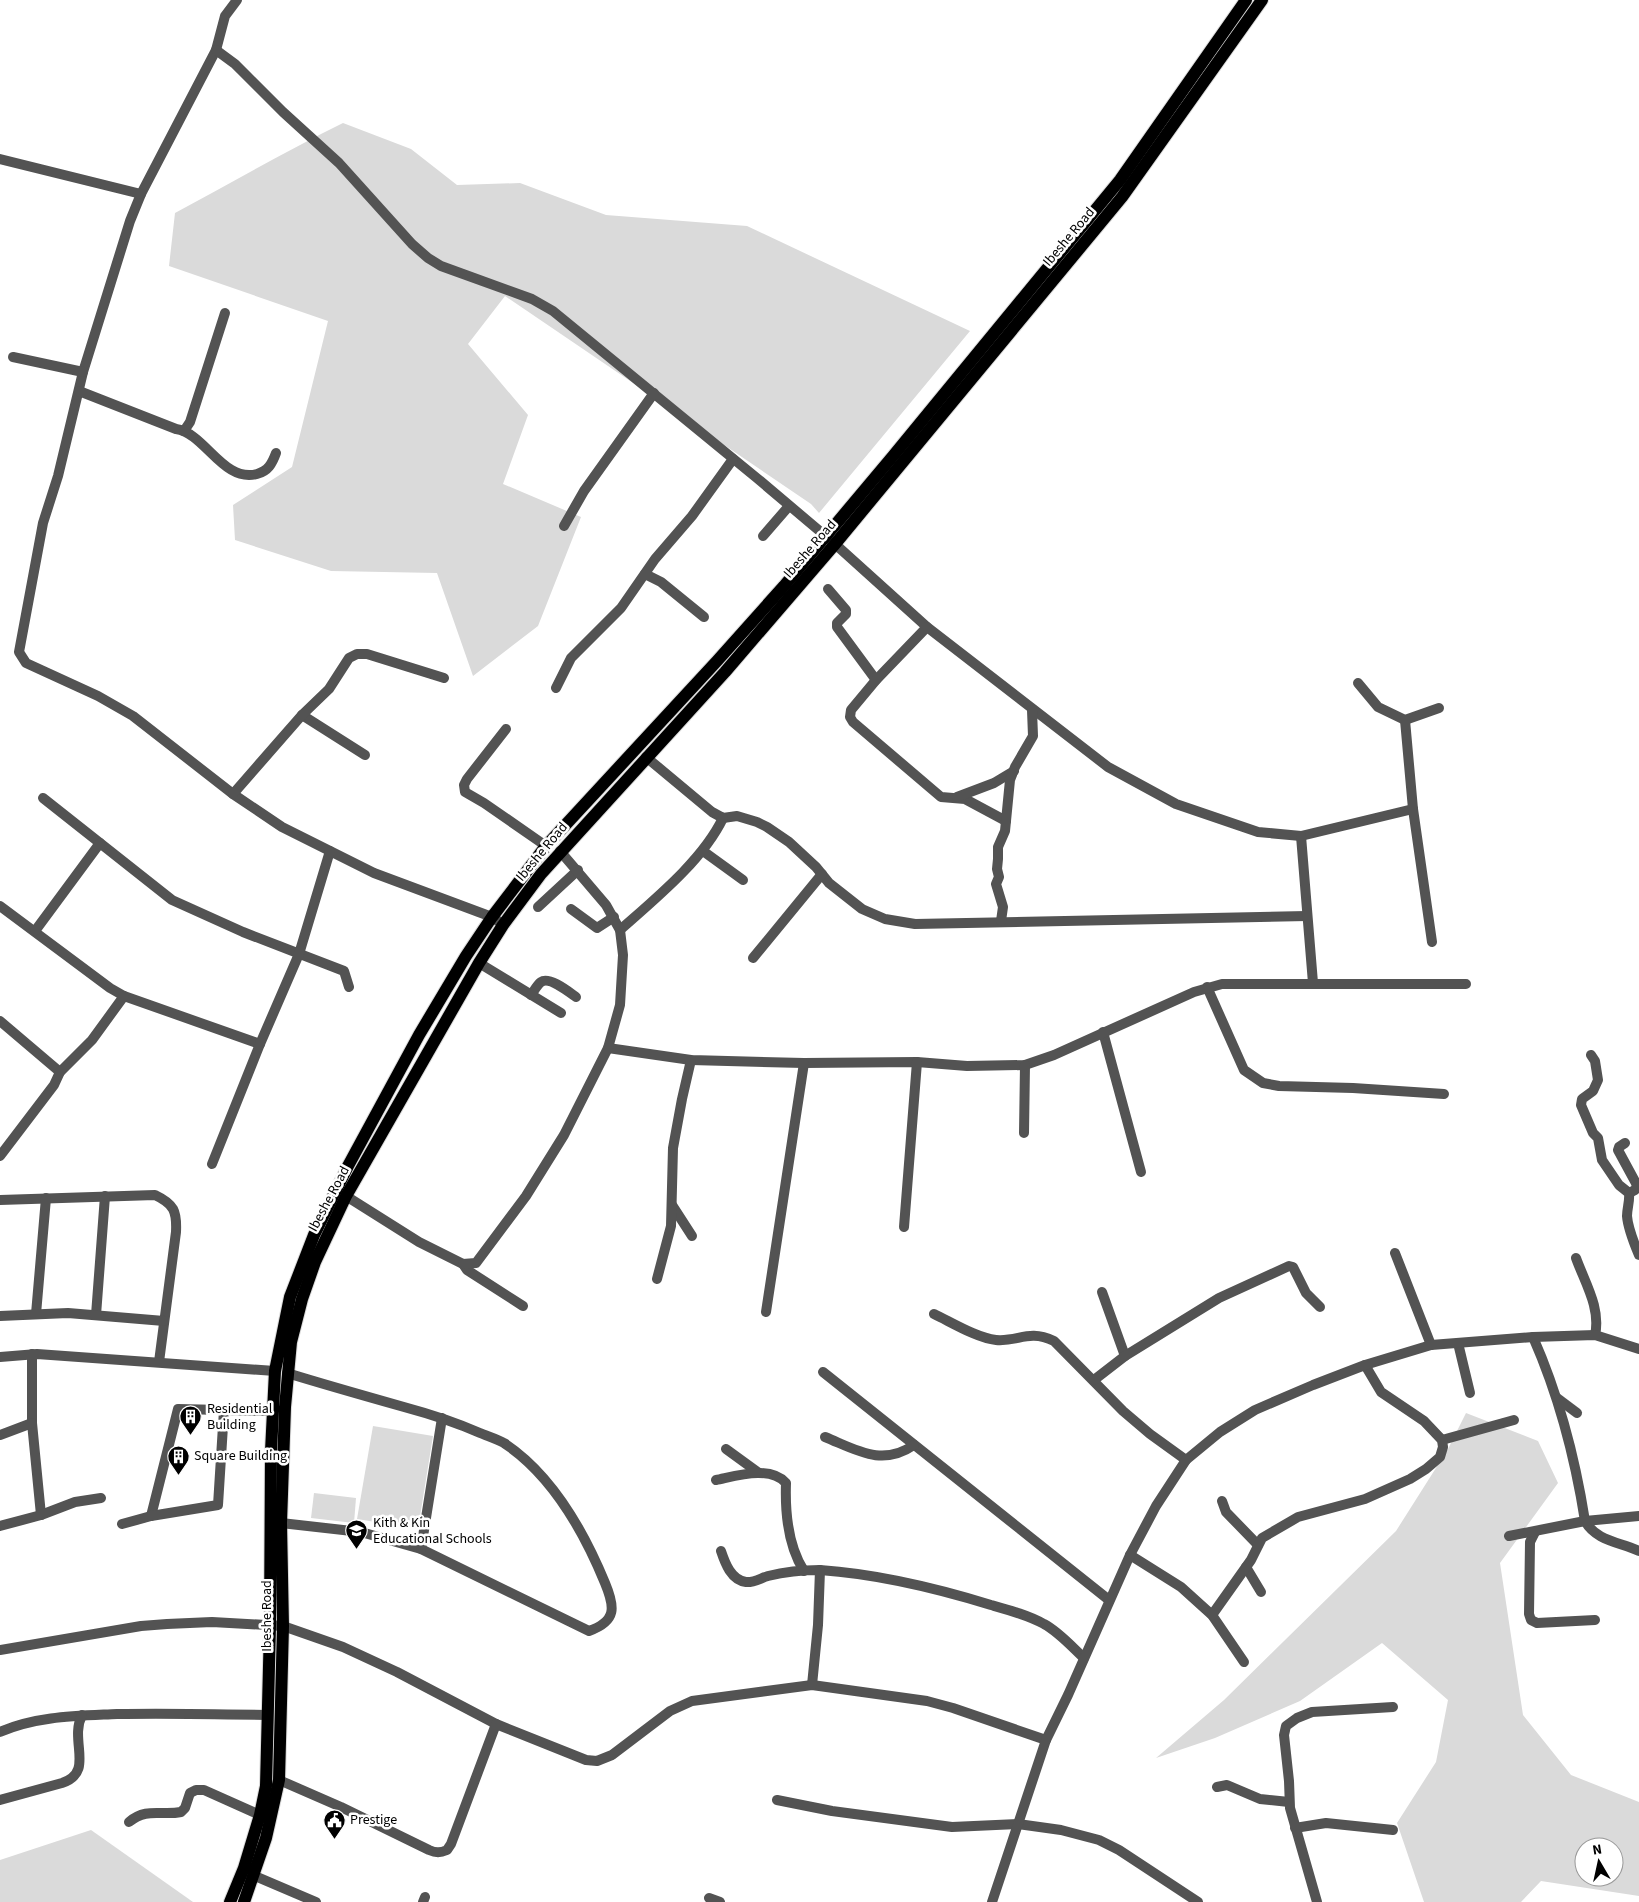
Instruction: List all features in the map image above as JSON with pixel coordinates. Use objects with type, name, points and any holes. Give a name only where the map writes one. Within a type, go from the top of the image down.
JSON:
[{"type":"main road","name":"Ibeshe Road","points":[[230,1902],[244,1868],[260,1814],[266,1777],[270,1626],[272,1411],[302,1299],[315,1262],[346,1196],[478,963],[503,925],[541,874],[646,756],[725,672],[1120,180],[1246,0]]},
{"type":"main road","name":"Ibeshe Road","points":[[244,1902],[254,1876],[275,1803],[279,1780],[283,1626],[281,1372],[290,1297],[314,1235],[348,1166],[419,1035],[466,956],[492,917],[546,846],[830,540],[1122,196],[1262,0]]},
{"type":"street","points":[[237,0],[225,16],[216,50],[141,194],[130,221],[83,372],[58,476],[43,523],[19,652],[26,663],[98,696],[133,716],[233,794],[282,826],[374,872],[492,917],[503,925]]},
{"type":"street","points":[[216,50],[235,64],[283,112],[339,163],[412,244],[428,258],[441,266],[532,298],[553,311],[790,506],[927,627],[1108,767],[1176,804],[1258,832],[1301,836],[1413,809]]},
{"type":"street","points":[[0,159],[141,194]]},
{"type":"street","points":[[184,431],[190,422],[225,314]]},
{"type":"street","points":[[13,357],[83,372]]},
{"type":"street","points":[[79,391],[176,430],[184,431],[237,474],[251,476],[266,472],[273,462],[276,453]]},
{"type":"street","points":[[564,526],[584,491],[654,393]]},
{"type":"street","points":[[556,688],[571,658],[621,608],[655,559],[692,516],[733,459]]},
{"type":"street","points":[[763,536],[790,506]]},
{"type":"street","points":[[645,574],[661,582],[704,616]]},
{"type":"street","points":[[828,589],[846,610],[846,614],[836,623],[837,627],[876,680]]},
{"type":"street","points":[[927,627],[876,680],[851,710],[850,717],[853,722],[941,797],[971,802],[1006,821]]},
{"type":"street","points":[[233,794],[302,715],[330,689],[349,658],[356,654],[368,654],[444,678]]},
{"type":"street","points":[[1358,683],[1378,707],[1405,720],[1439,708]]},
{"type":"street","points":[[1001,921],[1003,906],[996,884],[999,877],[997,869],[998,847],[1005,830],[1010,780],[1033,736],[1032,710]]},
{"type":"street","points":[[302,715],[364,755]]},
{"type":"street","points":[[1405,720],[1413,809],[1432,942]]},
{"type":"street","points":[[506,729],[467,779],[464,785],[465,792],[546,846]]},
{"type":"street","points":[[646,756],[712,812],[723,818],[737,816],[757,822],[789,842],[822,874],[829,884],[862,909],[884,920],[915,924],[1307,916]]},
{"type":"street","points":[[953,798],[994,783],[1014,771]]},
{"type":"street","points":[[43,798],[172,900],[243,932],[344,970],[349,987]]},
{"type":"street","points":[[620,930],[703,851],[716,833],[723,818]]},
{"type":"street","points":[[1301,836],[1313,983]]},
{"type":"street","points":[[35,931],[100,843]]},
{"type":"street","points":[[212,1164],[260,1044],[299,954],[330,851]]},
{"type":"street","points":[[463,1264],[476,1263],[526,1196],[564,1135],[608,1048],[616,1026],[620,1005],[623,955],[620,930],[606,905],[560,851]]},
{"type":"street","points":[[703,851],[743,880]]},
{"type":"street","points":[[538,907],[578,870]]},
{"type":"street","points":[[753,958],[822,874]]},
{"type":"street","points":[[0,906],[110,988],[124,996],[260,1044]]},
{"type":"street","points":[[571,909],[597,928],[614,917]]},
{"type":"street","points":[[478,963],[561,1014]]},
{"type":"street","points":[[531,995],[544,980],[552,981],[576,997]]},
{"type":"street","points":[[608,1048],[691,1060],[918,1062],[967,1066],[1025,1065],[1054,1055],[1207,987],[1222,984],[1466,984]]},
{"type":"street","points":[[1207,987],[1244,1070],[1263,1083],[1279,1086],[1353,1088],[1444,1094]]},
{"type":"street","points":[[0,1156],[54,1085],[60,1072],[92,1040],[124,996]]},
{"type":"street","points":[[0,1021],[60,1072]]},
{"type":"street","points":[[1103,1032],[1141,1172]]},
{"type":"street","points":[[1591,1055],[1595,1061],[1598,1080],[1581,1104],[1593,1133],[1598,1138],[1602,1160],[1619,1185],[1629,1193],[1630,1200],[1627,1216],[1632,1237],[1639,1254]]},
{"type":"street","points":[[657,1279],[668,1237],[672,1204],[674,1148],[691,1060]]},
{"type":"street","points":[[766,1312],[804,1062]]},
{"type":"street","points":[[904,1227],[918,1062]]},
{"type":"street","points":[[1024,1133],[1025,1065]]},
{"type":"street","points":[[1625,1143],[1618,1150],[1637,1185],[1629,1193]]},
{"type":"street","points":[[0,1200],[155,1195],[168,1201],[177,1216],[159,1362]]},
{"type":"street","points":[[96,1315],[105,1196]]},
{"type":"street","points":[[346,1196],[420,1242],[463,1264],[467,1270],[523,1306]]},
{"type":"street","points":[[36,1314],[46,1198]]},
{"type":"street","points":[[672,1204],[692,1236]]},
{"type":"street","points":[[1395,1253],[1431,1345]]},
{"type":"street","points":[[1576,1258],[1596,1312],[1598,1323],[1595,1335]]},
{"type":"street","points":[[1094,1380],[1125,1356],[1219,1298],[1290,1266],[1293,1267],[1306,1293],[1320,1307]]},
{"type":"street","points":[[1102,1292],[1125,1356]]},
{"type":"street","points":[[0,1316],[68,1313],[164,1321]]},
{"type":"street","points":[[934,1314],[988,1338],[998,1340],[1041,1335],[1054,1341],[1123,1411],[1150,1434],[1186,1460]]},
{"type":"street","points":[[992,1902],[1046,1740],[1130,1555],[1156,1506],[1186,1460],[1220,1432],[1255,1410],[1365,1365],[1431,1345],[1533,1337],[1595,1335],[1639,1349]]},
{"type":"street","points":[[1533,1337],[1558,1398],[1575,1462],[1585,1521],[1598,1536],[1639,1551]]},
{"type":"street","points":[[1458,1343],[1470,1393]]},
{"type":"street","points":[[32,1354],[32,1423],[41,1515]]},
{"type":"street","points":[[0,1358],[32,1354],[281,1372],[442,1418],[503,1442],[529,1463],[548,1483],[586,1541],[605,1584],[612,1605],[611,1614],[606,1622],[589,1631],[421,1550],[361,1532],[282,1523]]},
{"type":"street","points":[[1212,1615],[1246,1567],[1262,1538],[1298,1517],[1365,1499],[1410,1479],[1440,1457],[1443,1447],[1442,1440],[1424,1421],[1382,1392],[1365,1365]]},
{"type":"street","points":[[823,1372],[1109,1600]]},
{"type":"street","points":[[1558,1398],[1577,1413]]},
{"type":"street","points":[[151,1516],[178,1410],[272,1411]]},
{"type":"street","points":[[122,1524],[151,1516],[218,1505],[224,1410]]},
{"type":"street","points":[[421,1550],[442,1418]]},
{"type":"street","points":[[1442,1440],[1514,1420]]},
{"type":"street","points":[[0,1434],[32,1423]]},
{"type":"street","points":[[825,1437],[872,1456],[903,1453],[914,1445]]},
{"type":"street","points":[[726,1449],[759,1473]]},
{"type":"street","points":[[716,1480],[759,1473],[781,1477],[786,1483],[785,1499],[792,1544],[804,1571]]},
{"type":"street","points":[[0,1526],[41,1515],[75,1502],[101,1498]]},
{"type":"street","points":[[1222,1501],[1226,1512],[1258,1545]]},
{"type":"street","points":[[1509,1536],[1585,1521],[1639,1516]]},
{"type":"street","points":[[1534,1532],[1530,1542],[1529,1614],[1531,1620],[1537,1623],[1595,1620]]},
{"type":"street","points":[[722,1551],[730,1571],[738,1579],[746,1582],[768,1576],[820,1570],[939,1588],[1031,1617],[1046,1624],[1084,1658]]},
{"type":"street","points":[[1130,1555],[1181,1587],[1212,1615],[1244,1662]]},
{"type":"street","points":[[1246,1567],[1261,1592]]},
{"type":"street","points":[[812,1685],[818,1625],[820,1570]]},
{"type":"street","points":[[0,1650],[141,1626],[212,1622],[283,1626],[343,1647],[496,1724],[586,1760],[597,1761],[612,1755],[670,1711],[692,1701],[812,1685],[927,1701],[1046,1740]]},
{"type":"street","points":[[1317,1902],[1289,1802],[1290,1781],[1284,1735],[1286,1726],[1297,1718],[1312,1712],[1394,1707]]},
{"type":"street","points":[[0,1732],[38,1719],[82,1715],[166,1713],[267,1716]]},
{"type":"street","points":[[0,1800],[71,1780],[77,1775],[80,1763],[77,1731],[82,1715]]},
{"type":"street","points":[[279,1780],[341,1807],[429,1850],[436,1853],[442,1852],[447,1850],[451,1844],[496,1724]]},
{"type":"street","points":[[1217,1787],[1227,1785],[1260,1799],[1289,1802]]},
{"type":"street","points":[[129,1822],[135,1816],[146,1813],[181,1812],[185,1808],[190,1793],[196,1790],[204,1790],[260,1814]]},
{"type":"street","points":[[778,1800],[832,1811],[952,1827],[1018,1824],[1061,1830],[1099,1840],[1119,1850],[1198,1902]]},
{"type":"street","points":[[1295,1828],[1326,1823],[1394,1830]]},
{"type":"street","points":[[254,1876],[316,1902]]},
{"type":"street","points":[[709,1898],[720,1902]]},
{"type":"shaded area","points":[[343,123],[411,149],[457,185],[520,183],[606,215],[747,226],[970,331],[819,513],[811,504],[505,296],[468,344],[528,415],[503,484],[581,517],[538,626],[473,676],[437,573],[331,571],[235,540],[233,505],[292,467],[328,321],[169,266],[175,213]]},
{"type":"shaded area","points":[[1466,1413],[1538,1441],[1558,1483],[1500,1563],[1523,1715],[1571,1775],[1639,1802],[1639,1896],[1580,1887],[1624,1887],[1624,1837],[1574,1837],[1574,1886],[1541,1881],[1521,1902],[1424,1902],[1397,1823],[1436,1762],[1448,1700],[1382,1643],[1300,1701],[1215,1738],[1156,1758],[1224,1700],[1396,1531],[1448,1449]]},
{"type":"shaded area","points":[[373,1426],[433,1436],[418,1529],[357,1519]]},
{"type":"shaded area","points":[[314,1493],[356,1498],[354,1523],[311,1518]]},
{"type":"shaded area","points":[[91,1830],[193,1902],[0,1902],[0,1860]]},
{"type":"place","name":"Residential Building","points":[[191,1436]]},
{"type":"place","name":"Square Building","points":[[178,1475]]},
{"type":"place","name":"Kith & Kin Educational Schools","points":[[357,1550]]},
{"type":"place","name":"Prestige","points":[[334,1839]]}]
